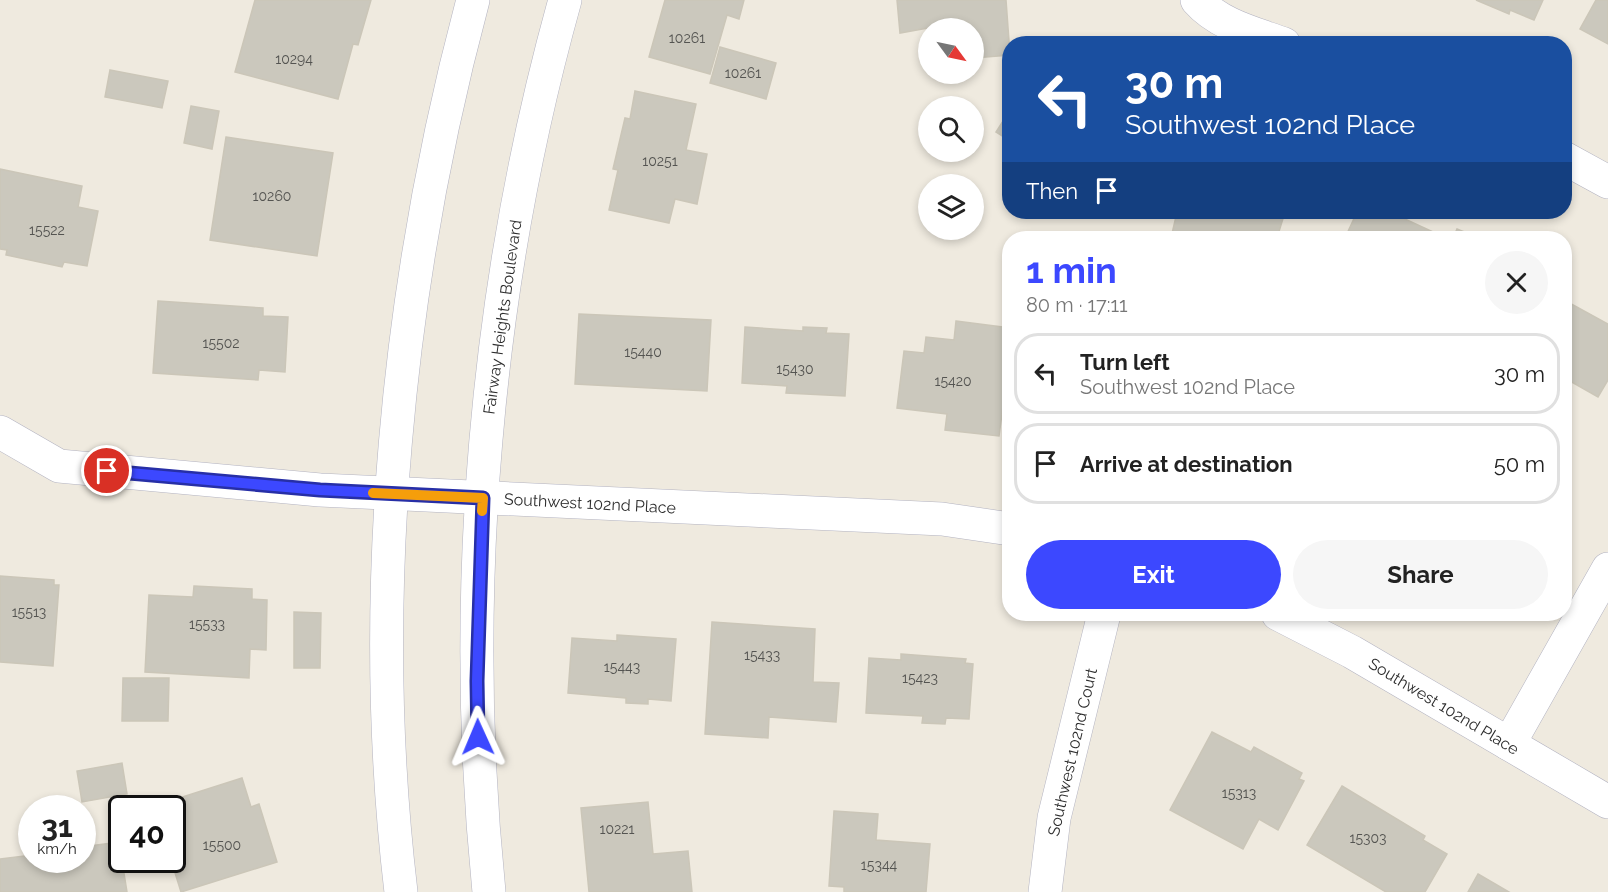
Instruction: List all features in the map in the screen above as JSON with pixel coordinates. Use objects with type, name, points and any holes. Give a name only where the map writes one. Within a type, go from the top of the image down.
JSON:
[{"type":"street","points":[[400,892],[388,703],[390,494],[418,258],[447,103],[473,0]]},
{"type":"street","name":"Fairway Heights Boulevard","points":[[489,892],[480,777],[477,681],[483,498],[496,344],[523,173],[565,0]]},
{"type":"street","points":[[1197,0],[1214,15],[1230,24],[1262,36]]},
{"type":"street","points":[[1572,162],[1608,182]]},
{"type":"street","name":"Southwest 102nd Place","points":[[0,432],[59,466],[320,490],[942,519],[1002,528]]},
{"type":"street","points":[[1509,744],[1608,569]]},
{"type":"street","name":"Southwest 102nd Court","points":[[1045,892],[1054,818],[1102,621]]},
{"type":"street","name":"Southwest 102nd Place","points":[[1292,621],[1352,652],[1608,802]]},
{"type":"building","points":[[255,0],[371,0],[358,45],[353,44],[338,99],[235,72]]},
{"type":"building","points":[[665,0],[744,0],[739,19],[727,15],[710,74],[649,57]]},
{"type":"building","points":[[897,0],[1006,0],[1009,36],[1002,36],[1002,56],[984,57],[984,18],[918,18],[918,30],[900,33]]},
{"type":"building","points":[[1476,0],[1543,0],[1534,20],[1510,10],[1509,14]]},
{"type":"building","points":[[1596,0],[1608,0],[1608,44],[1580,29]]},
{"type":"building","points":[[720,47],[776,63],[766,99],[710,83]]},
{"type":"building","points":[[110,70],[168,81],[162,108],[105,97]]},
{"type":"building","points":[[635,91],[696,104],[686,150],[707,154],[697,204],[675,199],[669,223],[609,210],[618,170],[613,169],[625,118],[630,119]]},
{"type":"building","points":[[191,106],[219,111],[212,149],[184,143]]},
{"type":"building","points":[[1002,123],[1002,136],[996,132]]},
{"type":"building","points":[[226,137],[333,153],[317,256],[210,240]]},
{"type":"building","points":[[0,169],[82,186],[78,207],[98,211],[87,266],[64,262],[62,267],[6,255],[7,250],[0,249]]},
{"type":"building","points":[[1175,219],[1283,219],[1279,231],[1173,231]]},
{"type":"building","points":[[1354,219],[1405,219],[1431,231],[1348,231]]},
{"type":"building","points":[[158,301],[263,308],[263,316],[288,317],[285,372],[259,370],[258,380],[153,373]]},
{"type":"building","points":[[1572,304],[1608,324],[1608,380],[1598,397],[1572,382]]},
{"type":"building","points":[[579,314],[711,320],[707,391],[575,384]]},
{"type":"building","points":[[956,321],[1002,327],[1002,414],[999,436],[945,430],[947,414],[897,408],[904,351],[924,353],[926,337],[954,340]]},
{"type":"building","points":[[745,327],[803,331],[803,327],[827,328],[826,333],[849,334],[845,396],[786,393],[787,386],[742,383]]},
{"type":"building","points":[[0,576],[54,580],[54,585],[59,585],[53,666],[0,662]]},
{"type":"building","points":[[194,586],[252,589],[252,599],[267,600],[266,650],[250,649],[249,678],[145,672],[149,595],[193,597]]},
{"type":"building","points":[[294,612],[321,613],[320,668],[294,668]]},
{"type":"building","points":[[712,622],[815,629],[813,682],[839,683],[836,722],[769,717],[768,738],[705,734]]},
{"type":"building","points":[[617,635],[676,639],[671,701],[648,699],[648,704],[626,703],[626,698],[568,693],[572,638],[617,641]]},
{"type":"building","points":[[901,654],[966,659],[965,663],[973,664],[969,719],[946,718],[945,724],[922,723],[923,716],[866,713],[869,658],[901,660]]},
{"type":"building","points":[[123,678],[169,678],[168,721],[122,721]]},
{"type":"building","points":[[1212,732],[1251,752],[1254,747],[1302,773],[1299,779],[1304,781],[1278,830],[1259,819],[1243,849],[1170,810]]},
{"type":"building","points":[[122,763],[127,794],[108,795],[108,797],[96,800],[96,795],[81,795],[77,771]]},
{"type":"building","points":[[242,778],[251,807],[259,804],[277,862],[181,892],[175,873],[186,873],[186,796]]},
{"type":"building","points":[[1342,786],[1425,836],[1423,840],[1447,854],[1425,892],[1386,892],[1307,845]]},
{"type":"building","points":[[648,802],[653,854],[688,851],[692,892],[589,892],[581,808]]},
{"type":"building","points":[[834,811],[878,814],[876,840],[930,844],[926,892],[844,892],[844,887],[829,886]]},
{"type":"building","points":[[108,843],[108,873],[124,873],[127,892],[0,892],[0,859],[18,857],[18,873],[96,873],[96,845]]},
{"type":"building","points":[[1478,874],[1509,892],[1468,892]]},
{"type":"slow traffic","points":[[373,493],[483,498],[482,511]]},
{"type":"route","points":[[107,471],[320,490],[483,498],[477,681],[478,737]]}]
